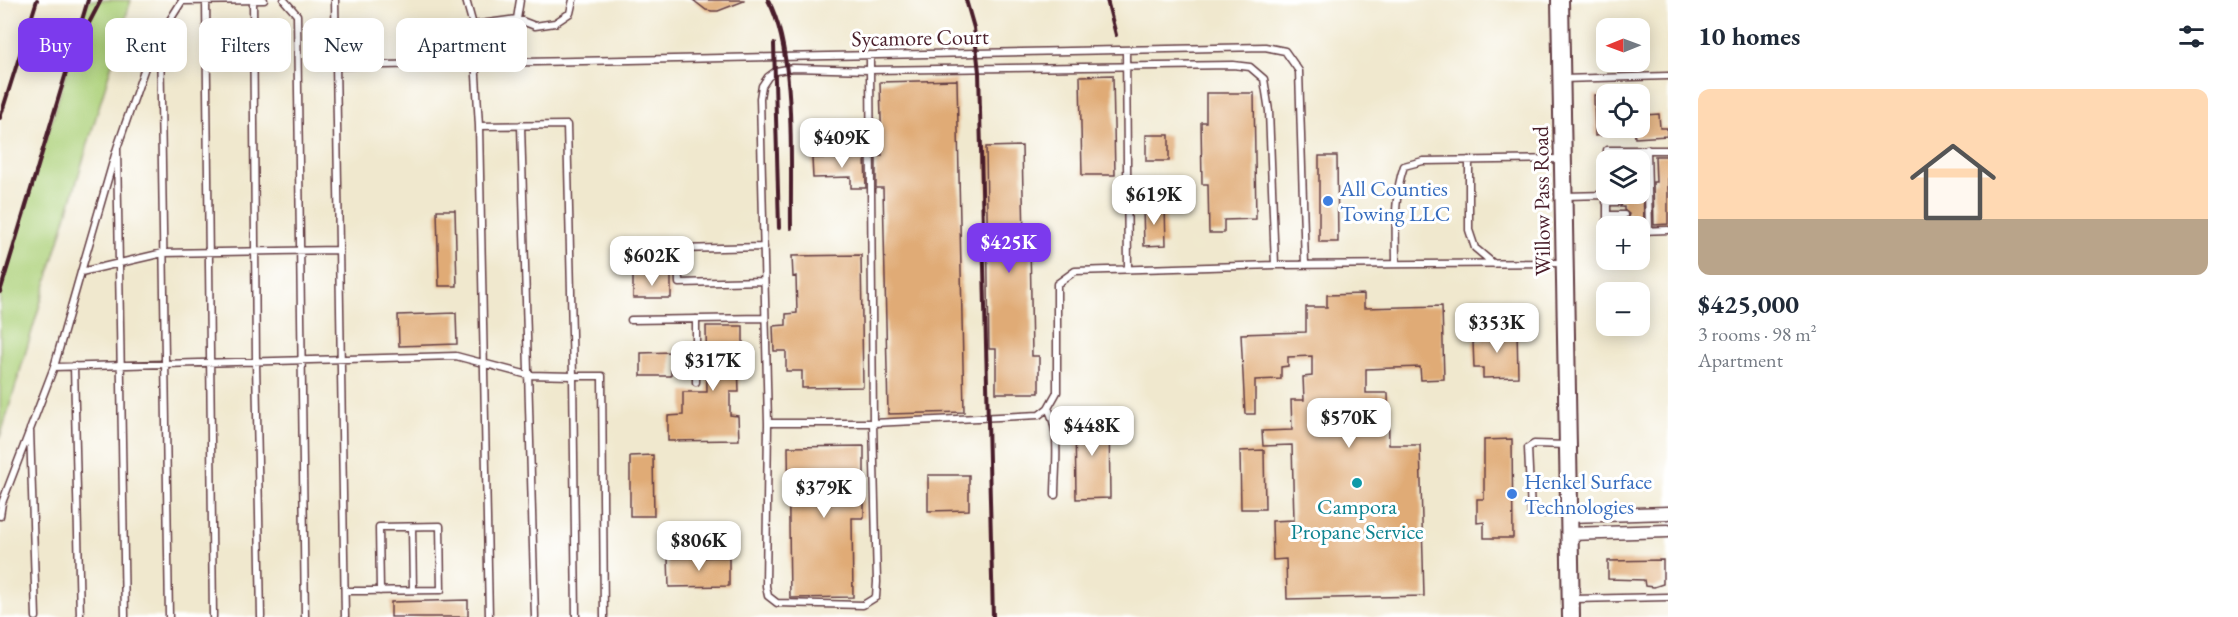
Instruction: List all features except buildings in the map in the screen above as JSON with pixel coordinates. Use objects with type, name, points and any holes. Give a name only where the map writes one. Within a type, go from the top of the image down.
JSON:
[{"type":"main road","name":"Willow Pass Road","points":[[1560,0],[1571,617]]},
{"type":"street","points":[[1569,514],[1668,513]]},
{"type":"street","points":[[1569,534],[1668,531]]},
{"type":"lane","points":[[206,0],[213,617]]},
{"type":"lane","points":[[253,0],[261,617]]},
{"type":"lane","points":[[170,18],[182,1],[264,0]]},
{"type":"lane","points":[[284,0],[297,15],[304,617]]},
{"type":"lane","points":[[335,0],[335,18]]},
{"type":"lane","points":[[466,0],[471,18]]},
{"type":"lane","points":[[517,18],[520,0]]},
{"type":"lane","points":[[527,23],[535,26],[555,23],[570,13],[573,0]]},
{"type":"lane","name":"Sycamore Court","points":[[527,62],[1126,52],[1265,47],[1285,51],[1299,71],[1305,265]]},
{"type":"lane","points":[[1126,52],[1128,269]]},
{"type":"lane","points":[[870,55],[870,70],[873,423],[878,582],[876,597],[863,605],[777,603],[768,596],[766,586],[768,423],[760,98],[762,86],[776,71],[786,69],[870,70],[1233,65],[1250,68],[1264,80],[1269,111],[1275,265]]},
{"type":"lane","points":[[0,516],[2,503],[54,367],[117,148],[143,72]]},
{"type":"lane","points":[[160,72],[170,617]]},
{"type":"lane","points":[[336,72],[345,617]]},
{"type":"lane","points":[[475,72],[478,126],[489,617]]},
{"type":"lane","points":[[1562,79],[1668,76]]},
{"type":"lane","points":[[521,125],[535,617]]},
{"type":"lane","points":[[478,126],[567,125],[576,617]]},
{"type":"lane","points":[[117,148],[125,617]]},
{"type":"lane","points":[[1607,150],[1668,150]]},
{"type":"lane","points":[[1396,264],[1397,201],[1404,166],[1423,161],[1563,159]]},
{"type":"lane","points":[[1469,160],[1469,230],[1475,248],[1495,264]]},
{"type":"lane","points":[[1650,197],[1656,195]]},
{"type":"lane","points":[[1563,196],[1596,198]]},
{"type":"lane","points":[[1606,204],[1607,215],[1624,215]]},
{"type":"lane","points":[[1640,214],[1648,214],[1647,204]]},
{"type":"lane","points":[[1650,231],[1668,230]]},
{"type":"lane","points":[[764,248],[678,249],[679,283],[764,281]]},
{"type":"lane","points":[[81,272],[119,261],[163,253],[339,250]]},
{"type":"lane","points":[[768,423],[873,423],[1039,415],[1048,408],[1057,392],[1057,285],[1075,272],[1275,265],[1565,263]]},
{"type":"lane","points":[[631,320],[765,318]]},
{"type":"lane","points":[[696,319],[696,382]]},
{"type":"lane","points":[[54,367],[456,356],[528,375],[602,376],[604,617]]},
{"type":"lane","points":[[74,366],[80,617]]},
{"type":"lane","points":[[1048,408],[1054,419],[1055,430],[1055,495]]},
{"type":"lane","points":[[30,429],[36,617]]},
{"type":"lane","points":[[1568,445],[1534,444],[1528,448],[1531,513],[1569,514]]},
{"type":"lane","points":[[345,591],[380,591],[441,590],[440,526],[379,527],[380,591]]},
{"type":"lane","points":[[412,527],[413,590]]},
{"type":"lane","points":[[1570,599],[1668,597]]},
{"type":"green space","points":[[88,0],[131,0],[126,18],[105,18],[105,72],[109,72],[0,438],[0,292],[66,72],[93,72],[93,18],[83,18]]},
{"type":"railway","points":[[0,118],[37,0]]},
{"type":"railway","points":[[0,292],[88,0]]},
{"type":"railway","points":[[92,18],[101,0]]},
{"type":"railway","points":[[768,0],[784,49],[788,79],[791,228]]},
{"type":"railway","points":[[966,0],[974,28],[979,72],[993,617]]},
{"type":"railway","points":[[1107,0],[1116,35]]},
{"type":"railway","points":[[774,44],[779,228]]},
{"type":"place","name":"All Counties Towing LLC","points":[[1328,201]]},
{"type":"place","name":"Campora Propane Service","points":[[1357,483]]},
{"type":"place","name":"Henkel Surface Technologies","points":[[1512,494]]}]
